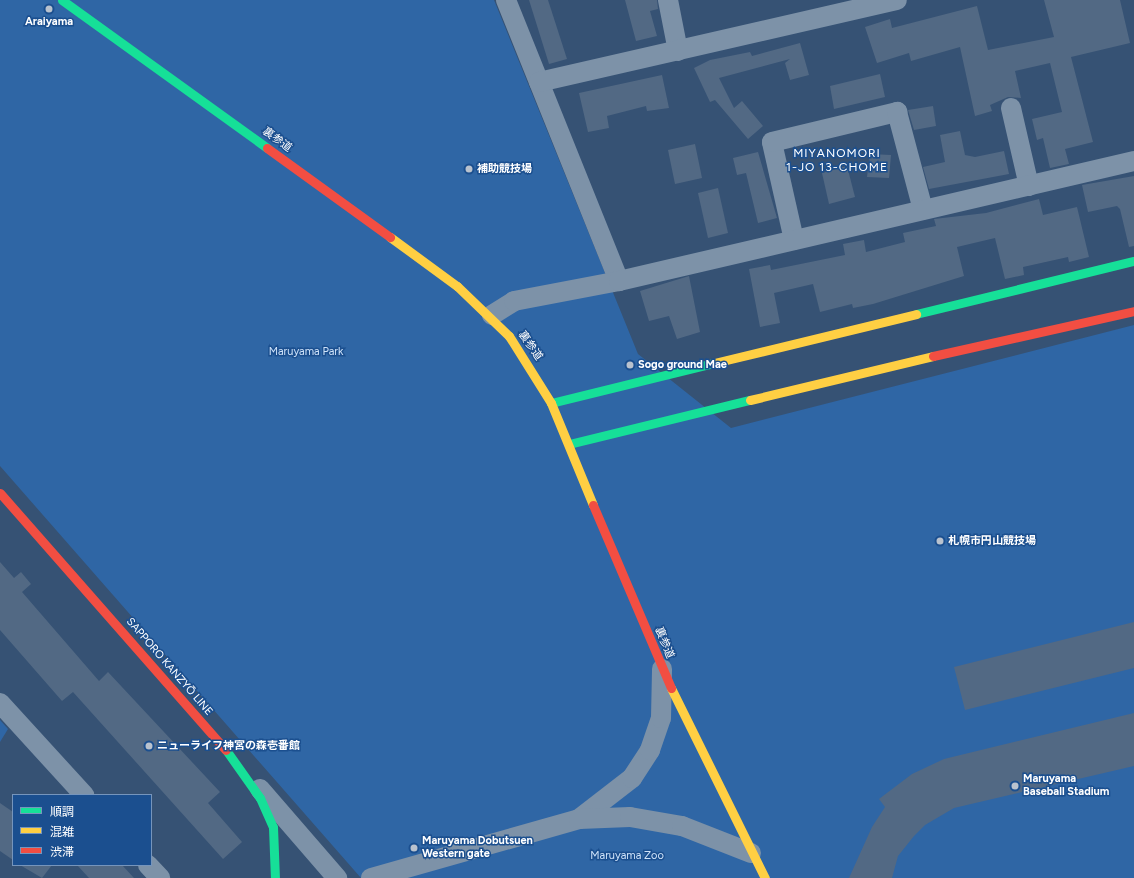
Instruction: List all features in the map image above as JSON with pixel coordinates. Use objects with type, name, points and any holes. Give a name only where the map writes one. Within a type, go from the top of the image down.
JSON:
[{"type":"street","name":"裏参道","points":[[62,0],[457,286],[492,316],[524,356],[551,403],[662,669],[751,853],[765,878]]},
{"type":"street","points":[[506,0],[619,281]]},
{"type":"street","points":[[668,0],[678,51]]},
{"type":"street","points":[[539,82],[897,0]]},
{"type":"street","points":[[1011,108],[1029,186]]},
{"type":"street","points":[[794,240],[772,142],[897,112],[923,210]]},
{"type":"street","points":[[492,316],[514,301],[619,281],[1134,161]]},
{"type":"street","points":[[551,403],[1134,260]]},
{"type":"street","points":[[569,444],[960,349],[1134,311]]},
{"type":"street","name":"SAPPORO KANZYŌ LINE","points":[[0,493],[238,764],[260,798],[273,827],[276,878]]},
{"type":"street","points":[[579,819],[632,778],[650,750],[661,718],[662,669]]},
{"type":"street","points":[[0,703],[83,794]]},
{"type":"street","points":[[238,764],[337,878]]},
{"type":"street","points":[[371,878],[579,819],[630,816],[682,826],[751,853]]},
{"type":"street","points":[[149,866],[160,878]]},
{"type":"green space","name":"Maruyama Park","points":[[0,0],[494,0],[638,354],[731,428],[1134,325],[1134,878],[361,878],[0,466]]},
{"type":"green space","points":[[0,720],[8,729],[0,742]]},
{"type":"building","points":[[529,0],[548,0],[567,59],[549,64]]},
{"type":"building","points":[[625,0],[657,0],[658,9],[650,11],[657,36],[636,41]]},
{"type":"building","points":[[1044,0],[1120,0],[1130,43],[1071,57],[1093,142],[1065,149],[1069,164],[1050,168],[1043,138],[1037,140],[1032,119],[1062,112],[1050,63],[1015,71],[1021,98],[1008,97],[990,105],[992,111],[975,116],[960,47],[911,61],[909,53],[877,63],[865,27],[890,19],[892,28],[977,6],[988,50],[1054,37]]},
{"type":"building","points":[[800,43],[809,75],[790,80],[785,63],[790,59],[719,78],[734,108],[742,101],[763,126],[748,139],[715,100],[710,102],[694,68],[710,60],[750,52],[752,56]]},
{"type":"building","points":[[880,74],[885,97],[834,109],[830,86]]},
{"type":"building","points":[[662,75],[669,108],[647,111],[646,106],[607,116],[609,128],[588,132],[579,93]]},
{"type":"building","points":[[933,106],[936,126],[914,130],[908,110]]},
{"type":"building","points":[[960,131],[965,155],[975,157],[1004,151],[1009,174],[929,189],[923,167],[945,162],[940,135]]},
{"type":"building","points":[[695,144],[702,178],[675,184],[668,150]]},
{"type":"building","points":[[758,152],[777,218],[758,223],[746,173],[737,175],[733,158]]},
{"type":"building","points":[[870,154],[891,155],[889,178],[867,177]]},
{"type":"building","points":[[847,166],[855,197],[829,204],[822,173]]},
{"type":"building","points":[[1134,176],[1134,246],[1129,247],[1120,209],[1117,206],[1088,212],[1082,185]]},
{"type":"building","points":[[718,188],[728,233],[708,238],[698,193]]},
{"type":"building","points":[[1039,199],[1043,215],[1077,207],[1089,257],[1069,262],[1068,257],[1023,267],[1024,275],[1005,279],[995,238],[957,247],[964,276],[873,304],[853,308],[852,304],[820,312],[813,284],[774,293],[780,323],[760,327],[749,269],[770,265],[771,270],[845,255],[843,244],[864,240],[866,252],[905,242],[903,233],[936,226],[934,219],[986,213]]},
{"type":"building","points":[[689,276],[700,332],[677,339],[669,316],[649,321],[640,291]]},
{"type":"building","points":[[0,562],[14,578],[21,572],[31,584],[22,592],[99,681],[108,672],[220,792],[208,803],[242,842],[223,859],[73,692],[62,701],[0,630]]},
{"type":"building","points":[[1134,622],[1134,668],[965,710],[954,667]]},
{"type":"building","points":[[1134,713],[1134,766],[954,808],[925,825],[914,836],[898,856],[892,878],[849,878],[872,827],[885,807],[879,799],[912,774],[944,759]]},
{"type":"building","points":[[0,803],[12,811],[12,859],[0,851]]},
{"type":"building","points":[[22,866],[51,866],[42,878]]},
{"type":"building","points":[[78,866],[123,866],[134,878],[89,878]]},
{"type":"traffic: fast","points":[[62,0],[267,148]]},
{"type":"traffic: fast","points":[[916,314],[1134,261]]},
{"type":"traffic: fast","points":[[551,403],[714,363]]},
{"type":"traffic: fast","points":[[569,444],[750,400]]},
{"type":"traffic: fast","points":[[226,750],[260,798],[273,827],[275,878]]},
{"type":"traffic: slow","points":[[390,237],[457,286],[509,336],[551,403],[593,505]]},
{"type":"traffic: slow","points":[[714,363],[916,314]]},
{"type":"traffic: slow","points":[[750,400],[933,356]]},
{"type":"traffic: slow","points":[[671,688],[765,878]]},
{"type":"traffic: jam","points":[[267,148],[390,237]]},
{"type":"traffic: jam","points":[[933,356],[1134,311]]},
{"type":"traffic: jam","points":[[0,493],[226,750]]},
{"type":"traffic: jam","points":[[593,505],[671,688]]},
{"type":"place","name":"Araiyama","points":[[49,9]]},
{"type":"place","name":"補助競技場","points":[[469,169]]},
{"type":"place","name":"Sogo ground Mae","points":[[630,365]]},
{"type":"place","name":"札幌市円山競技場","points":[[940,541]]},
{"type":"place","name":"ニューライフ神宮の森壱番館","points":[[149,746]]},
{"type":"place","name":"Maruyama Baseball Stadium","points":[[1015,786]]},
{"type":"place","name":"Maruyama Dobutsuen Western gate","points":[[414,848]]},
{"type":"district","name":"MIYANOMORI 1-JO 13-CHOME","points":[[837,161]]},
{"type":"park label","name":"Maruyama Zoo","points":[[627,856]]}]
